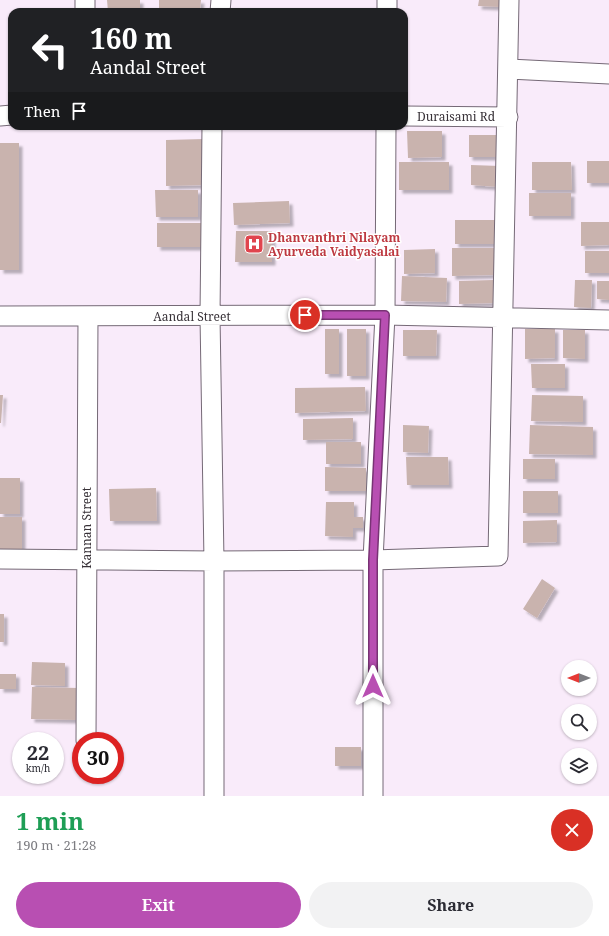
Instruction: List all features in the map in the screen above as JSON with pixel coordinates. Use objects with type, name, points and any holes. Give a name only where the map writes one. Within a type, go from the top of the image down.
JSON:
[{"type":"street","points":[[0,559],[214,561],[373,560],[498,556],[510,0]]},
{"type":"street","points":[[508,69],[609,74]]},
{"type":"street","name":"Duraisami Rd","points":[[408,116],[508,117]]},
{"type":"street","points":[[212,130],[210,316],[214,561],[214,796]]},
{"type":"street","points":[[373,796],[373,560],[385,315],[386,130]]},
{"type":"street","name":"Aandal Street","points":[[0,316],[385,315],[609,320]]},
{"type":"street","name":"Kannan Street","points":[[86,732],[88,316]]},
{"type":"building","points":[[107,0],[140,0],[140,8],[108,8]]},
{"type":"building","points":[[159,0],[201,0],[200,8],[159,8]]},
{"type":"building","points":[[479,0],[501,0],[501,7],[478,6]]},
{"type":"building","points":[[407,131],[442,131],[442,157],[408,158]]},
{"type":"building","points":[[469,135],[500,135],[500,157],[469,157]]},
{"type":"building","points":[[204,139],[205,185],[166,186],[166,140]]},
{"type":"building","points":[[0,143],[19,143],[19,270],[0,270]]},
{"type":"building","points":[[587,161],[609,161],[609,183],[587,183]]},
{"type":"building","points":[[399,162],[449,162],[449,190],[399,190]]},
{"type":"building","points":[[532,162],[571,162],[572,190],[532,190]]},
{"type":"building","points":[[471,165],[500,166],[499,187],[471,185]]},
{"type":"building","points":[[155,190],[198,190],[198,217],[156,217]]},
{"type":"building","points":[[529,193],[571,193],[571,216],[529,216]]},
{"type":"building","points":[[289,201],[290,223],[234,225],[233,203]]},
{"type":"building","points":[[455,220],[496,220],[496,244],[455,244]]},
{"type":"building","points":[[581,222],[609,222],[609,245],[581,246]]},
{"type":"building","points":[[157,223],[201,223],[201,247],[157,247]]},
{"type":"building","points":[[236,231],[272,231],[272,262],[235,262]]},
{"type":"building","points":[[452,248],[494,248],[494,275],[452,276]]},
{"type":"building","points":[[435,249],[435,273],[404,274],[404,250]]},
{"type":"building","points":[[585,251],[609,251],[609,273],[585,273]]},
{"type":"building","points":[[402,276],[447,278],[446,302],[401,301]]},
{"type":"building","points":[[493,280],[494,303],[459,304],[459,281]]},
{"type":"building","points":[[575,280],[592,280],[591,308],[574,307]]},
{"type":"building","points":[[597,281],[609,281],[609,300],[597,299]]},
{"type":"building","points":[[325,329],[339,329],[339,374],[325,374]]},
{"type":"building","points":[[347,329],[366,329],[366,376],[347,376]]},
{"type":"building","points":[[525,329],[555,329],[555,358],[525,359]]},
{"type":"building","points":[[403,330],[437,330],[436,356],[403,356]]},
{"type":"building","points":[[563,330],[585,330],[585,359],[563,358]]},
{"type":"building","points":[[531,364],[565,364],[565,388],[532,388]]},
{"type":"building","points":[[365,387],[366,411],[295,413],[295,388]]},
{"type":"building","points":[[0,395],[3,395],[1,423],[0,423]]},
{"type":"building","points":[[532,395],[583,396],[583,422],[531,421]]},
{"type":"building","points":[[353,418],[353,439],[303,440],[303,419]]},
{"type":"building","points":[[403,425],[429,426],[428,453],[403,452]]},
{"type":"building","points":[[530,425],[593,427],[593,455],[529,454]]},
{"type":"building","points":[[326,442],[361,442],[361,464],[326,464]]},
{"type":"building","points":[[406,457],[448,457],[449,485],[407,485]]},
{"type":"building","points":[[523,459],[555,459],[555,479],[523,479]]},
{"type":"building","points":[[325,467],[366,468],[366,491],[325,491]]},
{"type":"building","points":[[0,478],[20,478],[20,514],[0,514]]},
{"type":"building","points":[[156,488],[157,521],[110,521],[109,489]]},
{"type":"building","points":[[523,491],[558,491],[558,513],[523,513]]},
{"type":"building","points":[[326,502],[354,502],[354,517],[363,517],[363,528],[353,528],[353,537],[325,536]]},
{"type":"building","points":[[0,517],[22,517],[22,549],[0,549]]},
{"type":"building","points":[[557,520],[557,542],[523,543],[523,521]]},
{"type":"building","points":[[542,579],[555,588],[537,618],[523,609]]},
{"type":"building","points":[[0,614],[4,614],[4,642],[0,642]]},
{"type":"building","points":[[32,662],[65,663],[65,686],[31,685]]},
{"type":"building","points":[[0,674],[16,674],[16,689],[0,689]]},
{"type":"building","points":[[32,687],[79,688],[78,720],[31,719]]},
{"type":"building","points":[[335,747],[361,747],[361,766],[335,766]]},
{"type":"place","name":"Dhanvanthri Nilayam Ayurveda Vaidyasalai","points":[[254,244]]},
{"type":"route","points":[[305,315],[385,315],[373,560],[373,686]]}]
